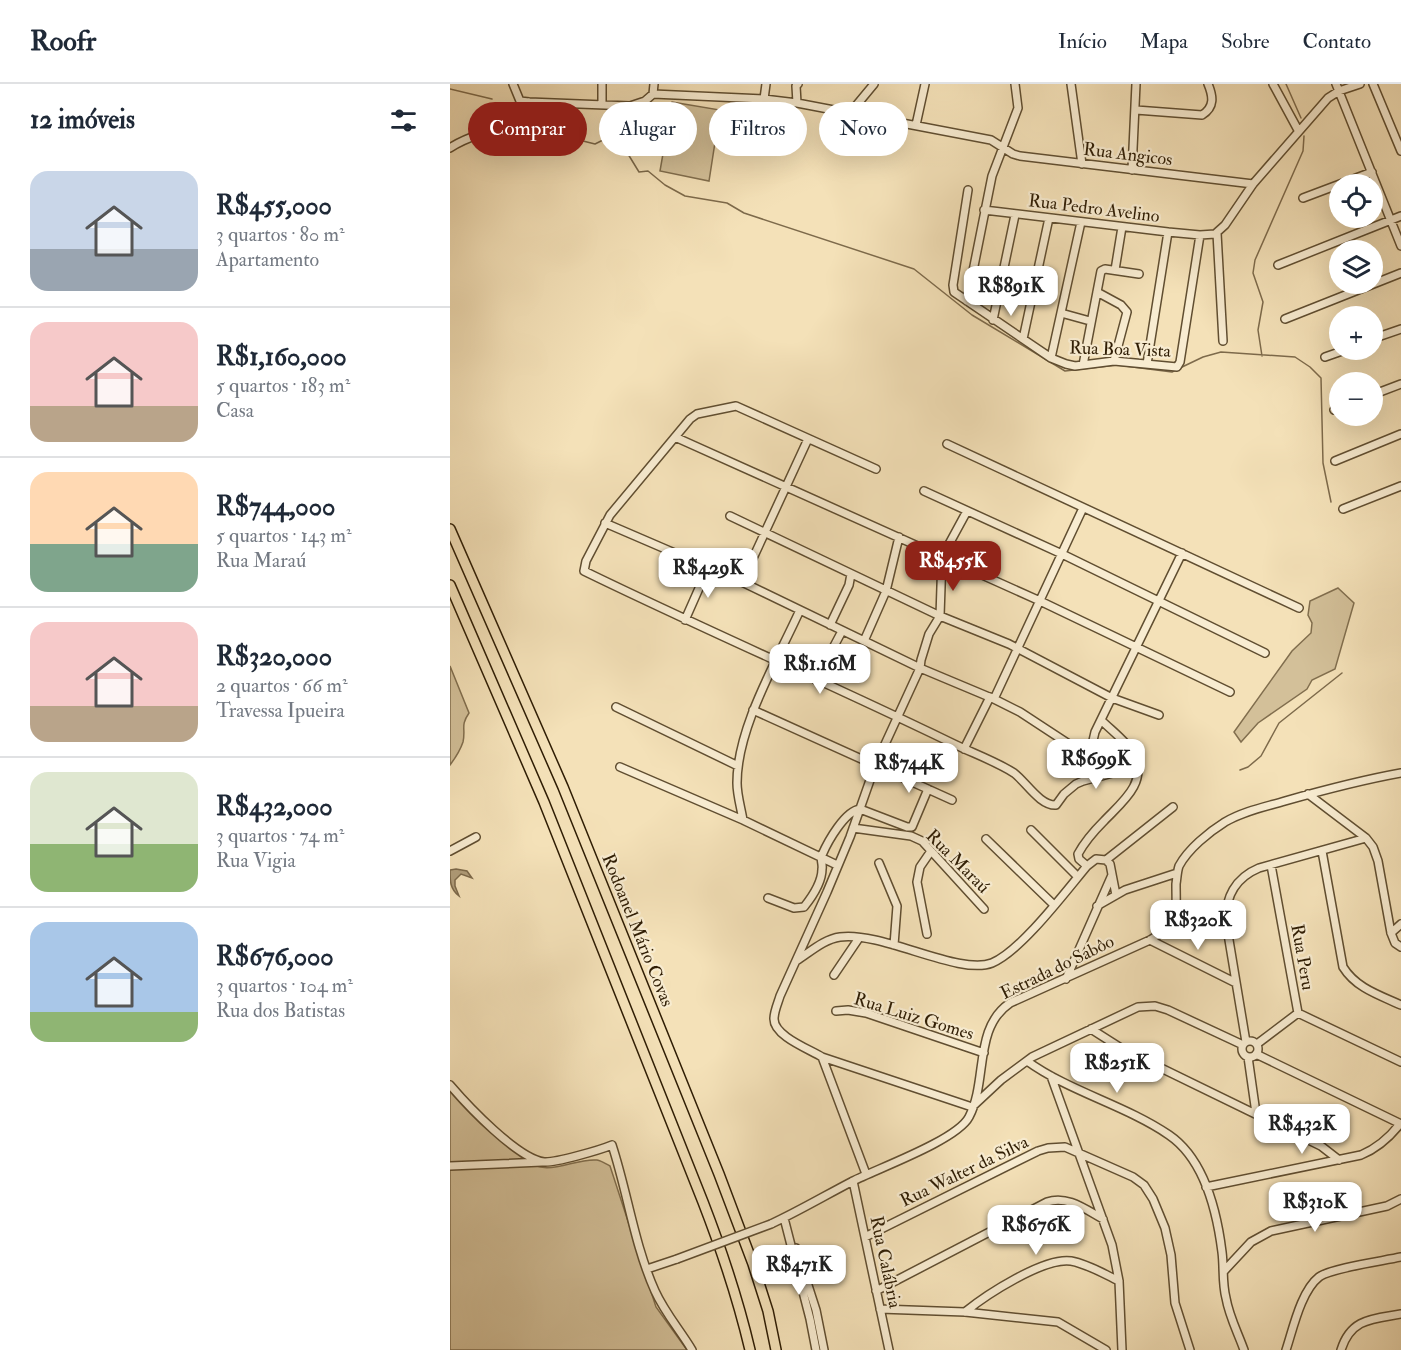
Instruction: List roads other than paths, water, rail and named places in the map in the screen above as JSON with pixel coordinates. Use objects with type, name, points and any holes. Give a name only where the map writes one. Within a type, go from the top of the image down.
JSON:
[{"type":"highway","name":"Rodoanel Mário Covas","points":[[450,529],[563,787],[719,1174],[753,1264],[768,1311],[776,1350]]},
{"type":"highway","points":[[450,585],[544,802],[704,1202],[741,1309],[750,1350]]},
{"type":"street","points":[[513,84],[520,101],[529,102]]},
{"type":"street","points":[[602,84],[602,102]]},
{"type":"street","points":[[641,102],[652,94],[654,84]]},
{"type":"street","points":[[764,99],[766,84]]},
{"type":"street","points":[[859,102],[874,84]]},
{"type":"street","points":[[916,125],[925,84]]},
{"type":"street","points":[[967,301],[994,168],[1018,108],[1015,84]]},
{"type":"street","points":[[1071,84],[1082,164]]},
{"type":"street","points":[[1132,170],[1136,84]]},
{"type":"street","points":[[1136,110],[1202,115],[1208,112],[1212,100],[1208,84]]},
{"type":"street","points":[[1273,84],[1298,130]]},
{"type":"street","points":[[1200,235],[1217,233],[1225,225],[1253,184],[1338,87],[1360,84]]},
{"type":"street","points":[[1373,84],[1400,145]]},
{"type":"street","points":[[795,85],[797,102]]},
{"type":"street","points":[[1338,87],[1401,246]]},
{"type":"street","name":"Rua Angicos","points":[[652,94],[789,102]]},
{"type":"street","name":"Rua Angicos","points":[[908,124],[991,140],[1020,156],[1253,184]]},
{"type":"street","points":[[450,148],[468,140]]},
{"type":"street","points":[[1303,198],[1372,172]]},
{"type":"street","name":"Rua Boa Vista","points":[[968,190],[953,289],[957,296],[993,320],[1051,358],[1066,364],[1083,365],[1114,361],[1177,367],[1180,362],[1200,235]]},
{"type":"street","name":"Rua Pedro Avelino","points":[[984,210],[1200,235]]},
{"type":"street","points":[[993,320],[1016,215]]},
{"type":"street","points":[[1278,265],[1401,216]]},
{"type":"street","points":[[1023,339],[1049,218]]},
{"type":"street","points":[[1051,358],[1081,222]]},
{"type":"street","points":[[1115,270],[1122,227]]},
{"type":"street","points":[[1147,364],[1168,232]]},
{"type":"street","points":[[1217,233],[1223,341]]},
{"type":"street","points":[[1083,365],[1101,271],[1105,269],[1139,274]]},
{"type":"street","points":[[1285,319],[1401,273]]},
{"type":"street","points":[[1097,292],[1121,305],[1127,312],[1114,361]]},
{"type":"street","points":[[1061,313],[1090,321]]},
{"type":"street","points":[[1383,335],[1401,329]]},
{"type":"street","points":[[1325,357],[1329,356]]},
{"type":"street","points":[[1383,391],[1401,384]]},
{"type":"street","points":[[876,469],[736,406],[697,414],[690,419],[610,515],[586,561],[584,571],[1013,773],[1052,806],[1083,781],[1120,771],[1133,752]]},
{"type":"street","points":[[1335,461],[1401,434]]},
{"type":"street","points":[[675,437],[1040,601],[1230,692]]},
{"type":"street","points":[[742,582],[808,439]]},
{"type":"street","points":[[947,444],[1299,608]]},
{"type":"street","points":[[1343,508],[1401,486]]},
{"type":"street","points":[[924,491],[1159,600],[1265,653]]},
{"type":"street","points":[[964,749],[1017,650],[1083,508]]},
{"type":"street","points":[[967,511],[942,557],[940,616],[929,634],[920,668],[875,766],[853,828],[776,1007],[775,1027],[784,1036],[822,1057],[972,1107],[1001,1080],[1027,1061],[1138,1007],[1155,1006],[1245,1044],[1251,1041],[1257,1044]]},
{"type":"street","points":[[730,516],[940,616],[1009,644],[1112,698],[1159,715]]},
{"type":"street","points":[[605,524],[742,582],[920,668],[992,698],[1020,712],[1083,754],[1092,745],[1095,732],[1182,553]]},
{"type":"street","points":[[864,641],[886,591],[899,537]]},
{"type":"street","points":[[685,620],[708,568]]},
{"type":"street","points":[[830,625],[849,585],[851,574]]},
{"type":"street","points":[[743,820],[737,784],[740,748],[753,710],[800,610]]},
{"type":"street","points":[[816,680],[842,631]]},
{"type":"street","points":[[616,707],[738,766]]},
{"type":"street","points":[[753,710],[952,800]]},
{"type":"street","points":[[1088,866],[1079,859],[1080,850],[1093,832],[1129,795],[1137,781],[1138,767],[1133,752],[1101,720]]},
{"type":"street","points":[[620,767],[743,820],[837,865]]},
{"type":"street","points":[[1098,906],[1116,895],[1177,873],[1187,855],[1225,822],[1253,810],[1308,794],[1370,778],[1401,773]]},
{"type":"street","points":[[768,898],[794,908],[804,907],[813,896],[823,871],[821,858],[843,819],[852,810],[860,809],[907,828],[912,827],[928,789]]},
{"type":"street","points":[[1308,794],[1366,838],[1376,854],[1391,933],[1395,942],[1401,947]]},
{"type":"street","points":[[1106,860],[1173,807]]},
{"type":"street","name":"Rua Maraú","points":[[853,828],[911,836],[922,841],[984,909]]},
{"type":"street","points":[[1031,830],[1078,877]]},
{"type":"street","points":[[450,850],[476,837]]},
{"type":"street","points":[[1256,1113],[1248,1057],[1243,1052],[1245,1044],[1226,910],[1227,901],[1238,882],[1250,871],[1366,838]]},
{"type":"street","points":[[986,839],[1054,905]]},
{"type":"street","points":[[927,934],[917,882],[920,867],[931,851]]},
{"type":"street","points":[[1322,851],[1343,967],[1347,974],[1362,986],[1401,1005]]},
{"type":"street","points":[[796,961],[828,941],[839,937],[859,938],[894,945],[964,964],[992,963],[1021,942],[1096,859],[1106,860],[1110,864],[1116,895]]},
{"type":"street","points":[[879,862],[897,906],[894,945]]},
{"type":"street","name":"Rua Peru","points":[[1271,865],[1298,1013],[1401,1062]]},
{"type":"street","name":"Estrada do Sabôo","points":[[646,1269],[771,1224],[866,1174],[956,1131],[969,1117],[991,1024],[995,1016],[1010,1003],[1150,940],[1166,930],[1175,919],[1178,901],[1177,873]]},
{"type":"street","points":[[1066,979],[1112,875]]},
{"type":"street","points":[[1391,933],[1401,924]]},
{"type":"street","points":[[834,975],[859,938]]},
{"type":"street","points":[[1150,940],[1236,983]]},
{"type":"street","name":"Rua Luiz Gomes","points":[[836,1011],[856,1011],[984,1053]]},
{"type":"street","points":[[1256,1054],[1257,1044],[1298,1013]]},
{"type":"street","points":[[1091,1029],[1124,1050],[1321,1146],[1339,1160]]},
{"type":"street","points":[[1206,1187],[1339,1160],[1370,1151],[1388,1139],[1401,1124],[1256,1054],[1248,1057]]},
{"type":"street","points":[[822,1057],[866,1174]]},
{"type":"street","points":[[1027,1061],[1051,1076],[1168,1134],[1188,1151],[1206,1187],[1217,1225],[1226,1299],[1244,1350]]},
{"type":"street","points":[[1051,1076],[1112,1245],[1119,1281],[1122,1350]]},
{"type":"street","points":[[450,1085],[516,1149],[544,1162]]},
{"type":"street","points":[[450,1166],[544,1162],[596,1151],[612,1145],[646,1269],[659,1299],[692,1350]]},
{"type":"street","name":"Rua Walter da Silva","points":[[865,1237],[1038,1151],[1059,1146],[1078,1152],[1133,1177],[1149,1191],[1168,1241],[1175,1303],[1190,1350]]},
{"type":"street","name":"Rua Calábria","points":[[853,1181],[890,1350]]},
{"type":"street","points":[[876,1291],[1057,1198],[1102,1219]]},
{"type":"street","points":[[1224,1271],[1251,1242],[1271,1231],[1387,1206],[1401,1199]]},
{"type":"street","points":[[784,1218],[816,1350]]},
{"type":"street","points":[[789,1236],[795,1244],[816,1310],[824,1350]]},
{"type":"street","points":[[1286,1350],[1306,1293],[1318,1278],[1336,1271],[1401,1257]]},
{"type":"street","points":[[964,1312],[989,1293],[1054,1262],[1072,1261],[1119,1281]]},
{"type":"street","points":[[880,1309],[964,1312],[1058,1322],[1106,1350]]},
{"type":"street","points":[[1341,1350],[1348,1333],[1358,1324],[1401,1314]]},
{"type":"waterway","points":[[1286,84],[1301,118]]},
{"type":"waterway","points":[[450,89],[492,99]]},
{"type":"waterway","points":[[1262,356],[1258,330],[1263,302],[1253,273],[1255,260],[1303,151],[1304,136]]},
{"type":"waterway","points":[[587,142],[595,144],[612,138],[628,154],[639,172],[648,171],[665,185],[685,196],[727,203],[744,213],[914,269],[972,315],[1065,371],[1117,365],[1172,372],[1176,370]]},
{"type":"waterway","points":[[1180,368],[1203,357],[1221,352],[1295,357],[1310,367],[1321,378],[1323,463],[1331,502]]},
{"type":"waterway","points":[[1240,770],[1248,767],[1261,756],[1279,723],[1342,673]]}]
